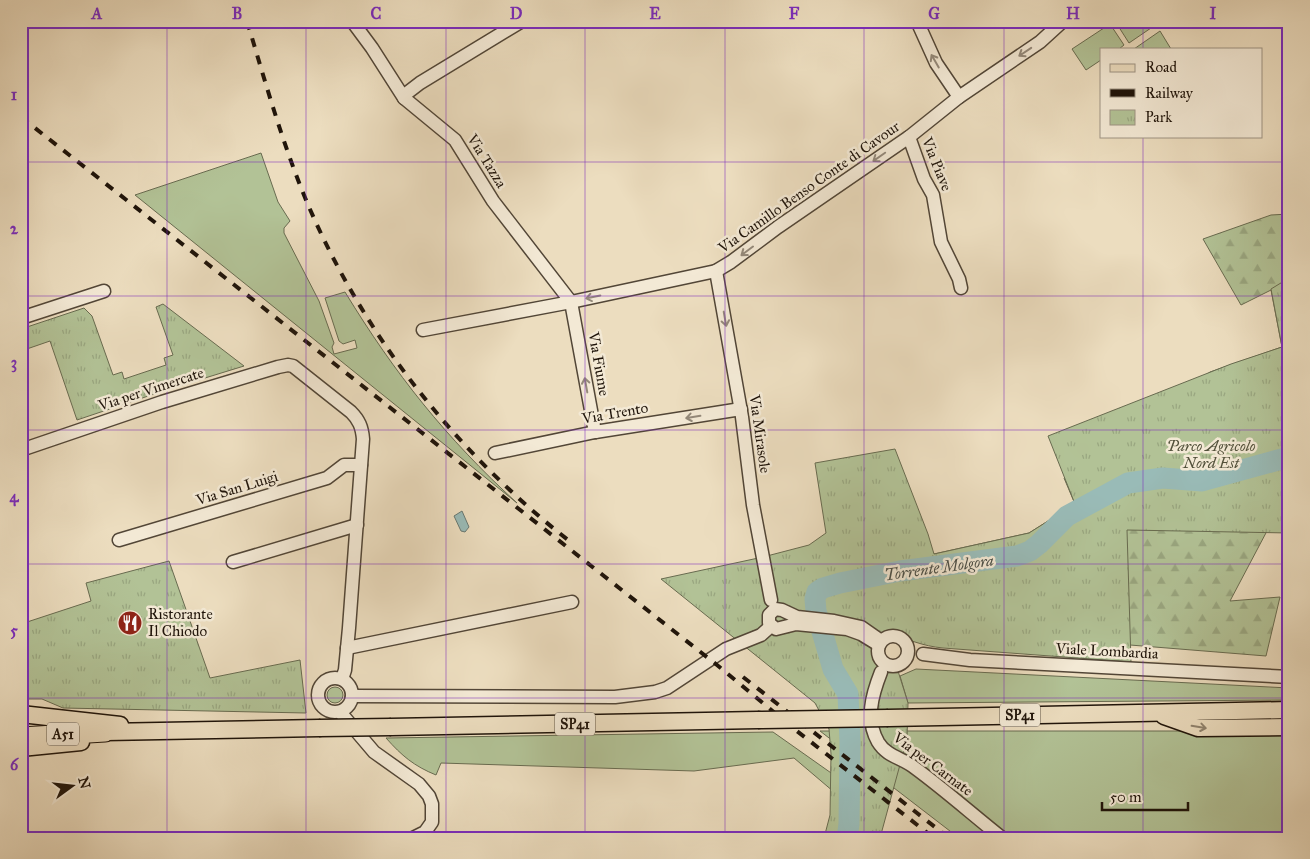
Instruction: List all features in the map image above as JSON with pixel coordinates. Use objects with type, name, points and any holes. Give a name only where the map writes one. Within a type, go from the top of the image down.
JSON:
[{"type":"highway","name":"A51","points":[[21,728],[105,732]]},
{"type":"highway","name":"A51","points":[[21,737],[105,732]]},
{"type":"main road","name":"SP41","points":[[105,732],[1289,710]]},
{"type":"main road","points":[[1152,712],[1198,728],[1289,727]]},
{"type":"main road","points":[[21,714],[172,732]]},
{"type":"main road","points":[[21,748],[172,732]]},
{"type":"street","name":"Via Tazza","points":[[352,21],[404,98],[455,140],[493,201],[571,302]]},
{"type":"street","points":[[404,98],[407,93],[420,83],[522,21]]},
{"type":"street","points":[[917,21],[936,63],[958,97]]},
{"type":"street","name":"Via Camillo Benso Conte di Cavour","points":[[423,330],[571,302],[716,271],[909,137],[958,97],[1040,42],[1063,21]]},
{"type":"street","name":"Via Piave","points":[[909,137],[924,179],[933,194],[940,242],[959,279],[961,288]]},
{"type":"street","name":"Via Mirasole","points":[[716,271],[741,409],[753,505],[772,612]]},
{"type":"street","points":[[21,318],[104,291]]},
{"type":"street","name":"Via Fiume","points":[[571,302],[595,432]]},
{"type":"street","name":"Via per Vimercate","points":[[21,450],[171,399],[288,365],[293,366],[358,419],[363,439],[361,465]]},
{"type":"street","name":"Via Trento","points":[[495,453],[595,432],[741,409]]},
{"type":"street","name":"Via San Luigi","points":[[119,540],[327,478],[344,465],[361,465]]},
{"type":"street","points":[[342,679],[345,670],[347,648],[361,465]]},
{"type":"street","points":[[233,562],[357,525]]},
{"type":"street","points":[[347,648],[572,602]]},
{"type":"street","points":[[772,612],[779,629],[796,620]]},
{"type":"street","points":[[772,612],[796,620],[861,627],[880,643]]},
{"type":"street","points":[[352,696],[615,697],[655,692],[679,681],[726,649],[761,635],[772,612]]},
{"type":"street","points":[[889,636],[897,636],[905,641],[907,652],[900,665],[884,666],[878,650],[880,643],[889,636]]},
{"type":"street","name":"Viale Lombardia","points":[[907,652],[970,660],[1289,677]]},
{"type":"street","name":"Via per Carnate","points":[[884,666],[874,690],[871,712],[872,726],[882,748],[894,757],[914,767],[1002,838]]},
{"type":"street","points":[[331,679],[342,679],[350,686],[352,696],[349,706],[340,712],[328,711],[324,708],[318,697],[319,691],[331,679]]},
{"type":"street","points":[[340,712],[374,752],[419,784],[429,796],[432,804],[432,822],[425,832],[413,838]]},
{"type":"green space","points":[[1115,21],[1147,21],[1151,28],[1129,43]]},
{"type":"green space","points":[[1110,24],[1124,45],[1120,48],[1100,48],[1100,61],[1086,70],[1072,49]]},
{"type":"green space","points":[[1160,31],[1170,48],[1135,48]]},
{"type":"green space","points":[[261,153],[278,202],[290,221],[284,228],[284,233],[319,301],[334,343],[332,347],[334,354],[357,348],[355,340],[343,344],[339,341],[325,298],[345,292],[383,350],[423,404],[467,454],[517,503],[135,195]]},
{"type":"green space","points":[[1289,214],[1289,494],[1286,495],[1230,601],[1280,597],[1266,656],[1130,645],[934,554],[1029,533],[1075,504],[1064,478],[1210,372],[1282,347],[1271,290],[1241,305],[1203,239],[1271,215]]},
{"type":"green space","name":"Parco Agricolo Nord Est","points":[[1289,278],[1289,533],[1127,530],[1131,662],[943,648],[925,645],[894,635],[884,637],[876,646],[875,658],[886,672],[898,671],[908,703],[907,739],[880,838],[824,838],[830,815],[831,754],[829,729],[815,703],[661,579],[809,545],[826,533],[815,463],[895,449],[934,554],[1029,533],[1075,504],[1048,436],[1231,364],[1282,347],[1271,289]]},
{"type":"green space","points":[[163,304],[244,366],[77,420],[50,341],[21,351],[21,329],[84,308],[92,316],[113,375],[122,372],[124,379],[166,365],[164,358],[173,355],[156,307]]},
{"type":"green space","points":[[169,561],[210,678],[300,660],[306,713],[63,708],[42,699],[21,699],[21,624],[91,601],[86,583]]},
{"type":"green space","points":[[916,669],[1289,688],[1287,700],[908,703],[900,676]]},
{"type":"green space","points":[[332,687],[338,687],[343,692],[341,701],[332,703],[327,698],[327,692]]},
{"type":"green space","points":[[820,731],[1289,731],[1289,838],[959,838]]},
{"type":"green space","points":[[773,732],[834,775],[834,792],[794,758],[694,771],[441,763],[436,775],[409,760],[386,738]]},
{"type":"water","points":[[462,511],[469,527],[465,532],[461,531],[454,516]]},
{"type":"waterway","name":"Torrente Molgora","points":[[847,838],[849,824],[850,742],[848,694],[833,669],[816,611],[815,599],[817,592],[823,588],[840,583],[900,571],[1017,556],[1030,551],[1039,544],[1067,516],[1128,483],[1163,478],[1202,481],[1289,457]]},
{"type":"railway","points":[[247,21],[274,111],[297,178],[329,250],[355,297],[384,343],[416,387],[450,428],[487,468],[526,505],[568,540]]},
{"type":"railway","points":[[21,117],[934,838]]},
{"type":"railway","points":[[743,677],[949,838]]},
{"type":"place","name":"Ristorante Il Chiodo","points":[[130,623]]}]
